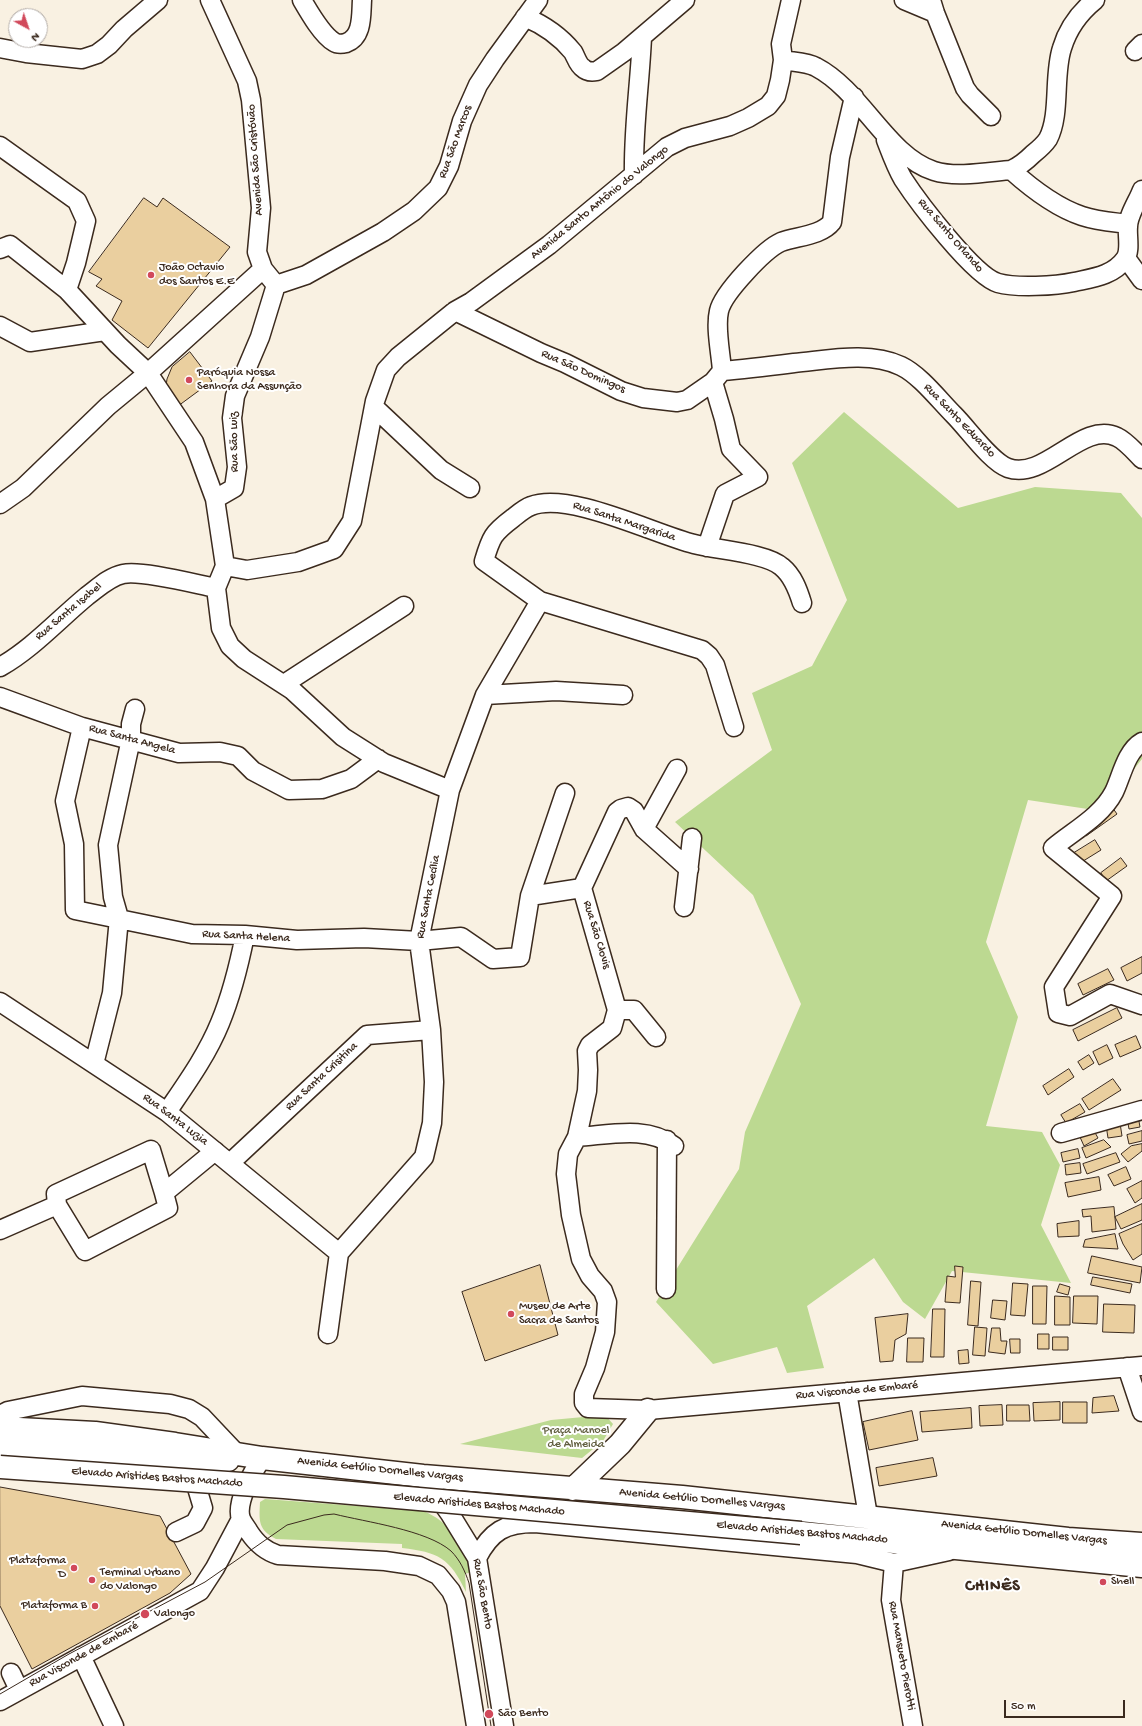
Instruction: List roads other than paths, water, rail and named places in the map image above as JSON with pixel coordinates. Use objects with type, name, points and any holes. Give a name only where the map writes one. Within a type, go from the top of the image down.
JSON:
[{"type":"main road","points":[[573,1489],[620,1444],[648,1410]]},
{"type":"main road","points":[[0,1428],[95,1433],[180,1452]]},
{"type":"main road","points":[[0,1447],[180,1452]]},
{"type":"main road","name":"Avenida Getúlio Dornelles Vargas","points":[[180,1452],[252,1456],[423,1476],[682,1497],[868,1516],[1068,1539],[1142,1544]]},
{"type":"main road","name":"Elevado Aristides Bastos Machado","points":[[0,1467],[292,1488],[801,1533],[1142,1566]]},
{"type":"street","points":[[0,48],[26,53],[82,59],[97,54],[109,46],[124,29],[158,0]]},
{"type":"street","name":"Avenida São Cristóvão","points":[[210,0],[246,81],[252,100],[261,208],[257,252],[263,269]]},
{"type":"street","points":[[302,0],[320,27],[334,42],[343,44],[352,41],[358,32],[361,21],[362,0]]},
{"type":"street","name":"Rua São Marcos","points":[[276,285],[306,275],[383,232],[414,211],[438,188],[449,166],[462,121],[478,85],[538,0]]},
{"type":"street","points":[[525,17],[542,24],[559,38],[573,53],[582,68],[588,72],[597,71],[624,52],[685,0]]},
{"type":"street","name":"Avenida Santo Antônio do Valongo","points":[[225,566],[247,570],[262,568],[298,562],[334,549],[352,521],[374,407],[386,370],[398,357],[455,311],[472,302],[549,245],[667,147],[685,138],[730,126],[748,118],[768,106],[776,96],[783,60],[781,44],[791,0]]},
{"type":"street","points":[[904,0],[933,6],[965,88],[991,116]]},
{"type":"street","points":[[783,60],[814,66],[829,75],[854,97],[906,155],[917,164],[934,171],[947,174],[1010,170],[1020,166],[1043,145],[1047,139],[1052,129],[1058,65],[1062,47],[1073,24],[1082,10],[1095,0]]},
{"type":"street","points":[[634,175],[634,144],[642,37]]},
{"type":"street","points":[[707,547],[725,494],[758,477],[731,449],[717,377],[719,310],[725,297],[766,252],[780,242],[822,230],[832,222],[840,157],[854,97]]},
{"type":"street","name":"Rua Santo Orlando","points":[[880,127],[903,179],[925,210],[967,259],[988,279],[1014,286],[1065,284],[1095,278],[1116,269],[1126,258]]},
{"type":"street","points":[[0,146],[77,201],[86,221],[76,263],[67,290]]},
{"type":"street","points":[[1010,170],[1030,187],[1070,211],[1083,216],[1128,224]]},
{"type":"street","points":[[1142,190],[1128,224],[1126,258],[1142,280]]},
{"type":"street","points":[[0,249],[10,245],[67,290],[105,331],[148,373],[194,442],[216,499],[225,566],[216,588],[222,628],[230,646],[244,659],[284,684],[343,737],[378,759],[450,790]]},
{"type":"street","points":[[0,504],[23,488],[108,406],[148,373],[263,269],[276,285]]},
{"type":"street","name":"Rua São Luiz","points":[[216,499],[234,488],[237,467],[232,418],[235,396],[260,337],[276,285]]},
{"type":"street","name":"Rua São Domingos","points":[[455,311],[621,391],[643,398],[677,402],[686,400],[717,377],[859,357]]},
{"type":"street","points":[[0,326],[30,342],[105,331]]},
{"type":"street","name":"Rua Santo Eduardo","points":[[859,357],[892,363],[914,374],[995,460],[1007,468],[1020,470],[1034,468],[1085,439],[1102,434],[1117,437],[1142,459]]},
{"type":"street","points":[[374,407],[441,470],[470,488]]},
{"type":"street","name":"Rua Santa Margarida","points":[[734,727],[715,665],[709,656],[702,650],[540,601],[484,561],[490,540],[498,529],[530,506],[546,503],[568,504],[694,544],[771,559],[782,566],[791,577],[802,603]]},
{"type":"street","name":"Rua Santa Isabel","points":[[0,667],[16,658],[70,610],[106,581],[124,574],[145,574],[216,588]]},
{"type":"street","name":"Rua Santa Cecília","points":[[339,1253],[424,1158],[432,1124],[434,1082],[431,1030],[419,941],[450,790],[485,695],[540,601]]},
{"type":"street","points":[[284,684],[335,649],[368,630],[404,606]]},
{"type":"street","points":[[485,695],[556,691],[623,695]]},
{"type":"street","name":"Rua Santa Angela","points":[[0,697],[82,727],[179,753],[220,752],[238,756],[253,771],[289,790],[322,789],[351,779],[378,759]]},
{"type":"street","points":[[94,1064],[112,993],[119,918],[113,897],[108,845],[131,739],[131,724],[135,709]]},
{"type":"street","name":"Rua Santa Helena","points":[[82,727],[65,801],[74,844],[75,910],[192,934],[245,935],[297,940],[364,938],[419,941]]},
{"type":"street","points":[[1142,742],[1126,761],[1113,793],[1101,811],[1053,848],[1112,896],[1054,987],[1058,1013],[1070,1016],[1110,994],[1142,1005]]},
{"type":"street","points":[[644,829],[676,770]]},
{"type":"street","points":[[419,941],[461,937],[493,959],[520,957],[530,896],[565,793]]},
{"type":"street","points":[[582,888],[617,812],[628,807],[634,811],[644,829],[689,869]]},
{"type":"street","points":[[684,908],[692,838]]},
{"type":"street","name":"Rua São Clovis","points":[[530,896],[582,888],[618,1010]]},
{"type":"street","points":[[168,1112],[198,1066],[220,1024],[235,980],[245,935]]},
{"type":"street","name":"Rua Santa Luzia","points":[[0,1002],[168,1112],[339,1253]]},
{"type":"street","points":[[656,1037],[634,1010],[618,1010],[612,1028],[590,1045],[587,1051],[587,1091],[577,1137],[633,1133],[651,1135],[671,1143],[666,1289]]},
{"type":"street","name":"Rua Santa Crisitina","points":[[230,1163],[367,1035],[431,1030]]},
{"type":"street","points":[[1061,1133],[1142,1110]]},
{"type":"street","name":"Rua Visconde de Embaré","points":[[577,1137],[568,1154],[566,1174],[571,1215],[581,1259],[590,1276],[603,1291],[607,1302],[605,1332],[595,1368],[584,1394],[584,1404],[588,1408],[648,1410],[1134,1367]]},
{"type":"street","points":[[151,1150],[164,1192],[168,1208],[86,1251],[57,1205],[56,1194],[151,1150]]},
{"type":"street","points":[[164,1192],[215,1151]]},
{"type":"street","points":[[0,1230],[57,1205]]},
{"type":"street","points":[[328,1334],[339,1253]]},
{"type":"street","points":[[1134,1367],[1142,1412]]},
{"type":"street","points":[[847,1392],[868,1516]]},
{"type":"street","points":[[0,1415],[8,1411],[82,1396],[170,1404],[189,1409],[202,1417],[252,1456]]},
{"type":"street","points":[[176,1532],[195,1523],[203,1508],[197,1488],[180,1452]]},
{"type":"street","name":"Rua Visconde de Embaré","points":[[0,1701],[200,1591],[215,1568],[241,1519],[240,1506],[256,1468],[252,1456]]},
{"type":"street","name":"Rua São Bento","points":[[423,1476],[450,1514],[477,1558],[504,1726]]},
{"type":"street","points":[[241,1519],[254,1539],[268,1552],[278,1554],[385,1561],[415,1565],[438,1575],[452,1591],[456,1602],[476,1726]]},
{"type":"street","points":[[477,1558],[493,1534],[505,1527],[518,1523],[535,1522],[849,1553],[878,1558],[894,1563],[958,1549]]},
{"type":"street","name":"Rua Mansueto Pierotti","points":[[894,1563],[891,1600],[913,1726]]},
{"type":"street","points":[[81,1656],[114,1726]]},
{"type":"street","points":[[11,1672],[19,1690]]},
{"type":"tram line","points":[[0,1694],[69,1654],[205,1582],[287,1525],[324,1515],[334,1514],[396,1528],[427,1537],[451,1551],[457,1558],[469,1583],[491,1726]]},
{"type":"place","name":"João Octavio dos Santos E.E","points":[[151,275]]},
{"type":"place","name":"Paróquia Nossa Senhora da Assunção","points":[[189,380]]},
{"type":"place","name":"Museu de Arte Sacra de Santos","points":[[511,1314]]},
{"type":"place","name":"Plataforma D","points":[[74,1568]]},
{"type":"place","name":"Terminal Urbano do Valongo","points":[[92,1580]]},
{"type":"place","name":"Shell","points":[[1103,1582]]},
{"type":"place","name":"Plataforma B","points":[[95,1606]]},
{"type":"place","name":"Valongo","points":[[145,1614]]},
{"type":"place","name":"São Bento","points":[[489,1714]]},
{"type":"district","name":"CHINÊS","points":[[993,1588]]},
{"type":"park label","name":"Praça Manoel de Almeida","points":[[576,1438]]}]
